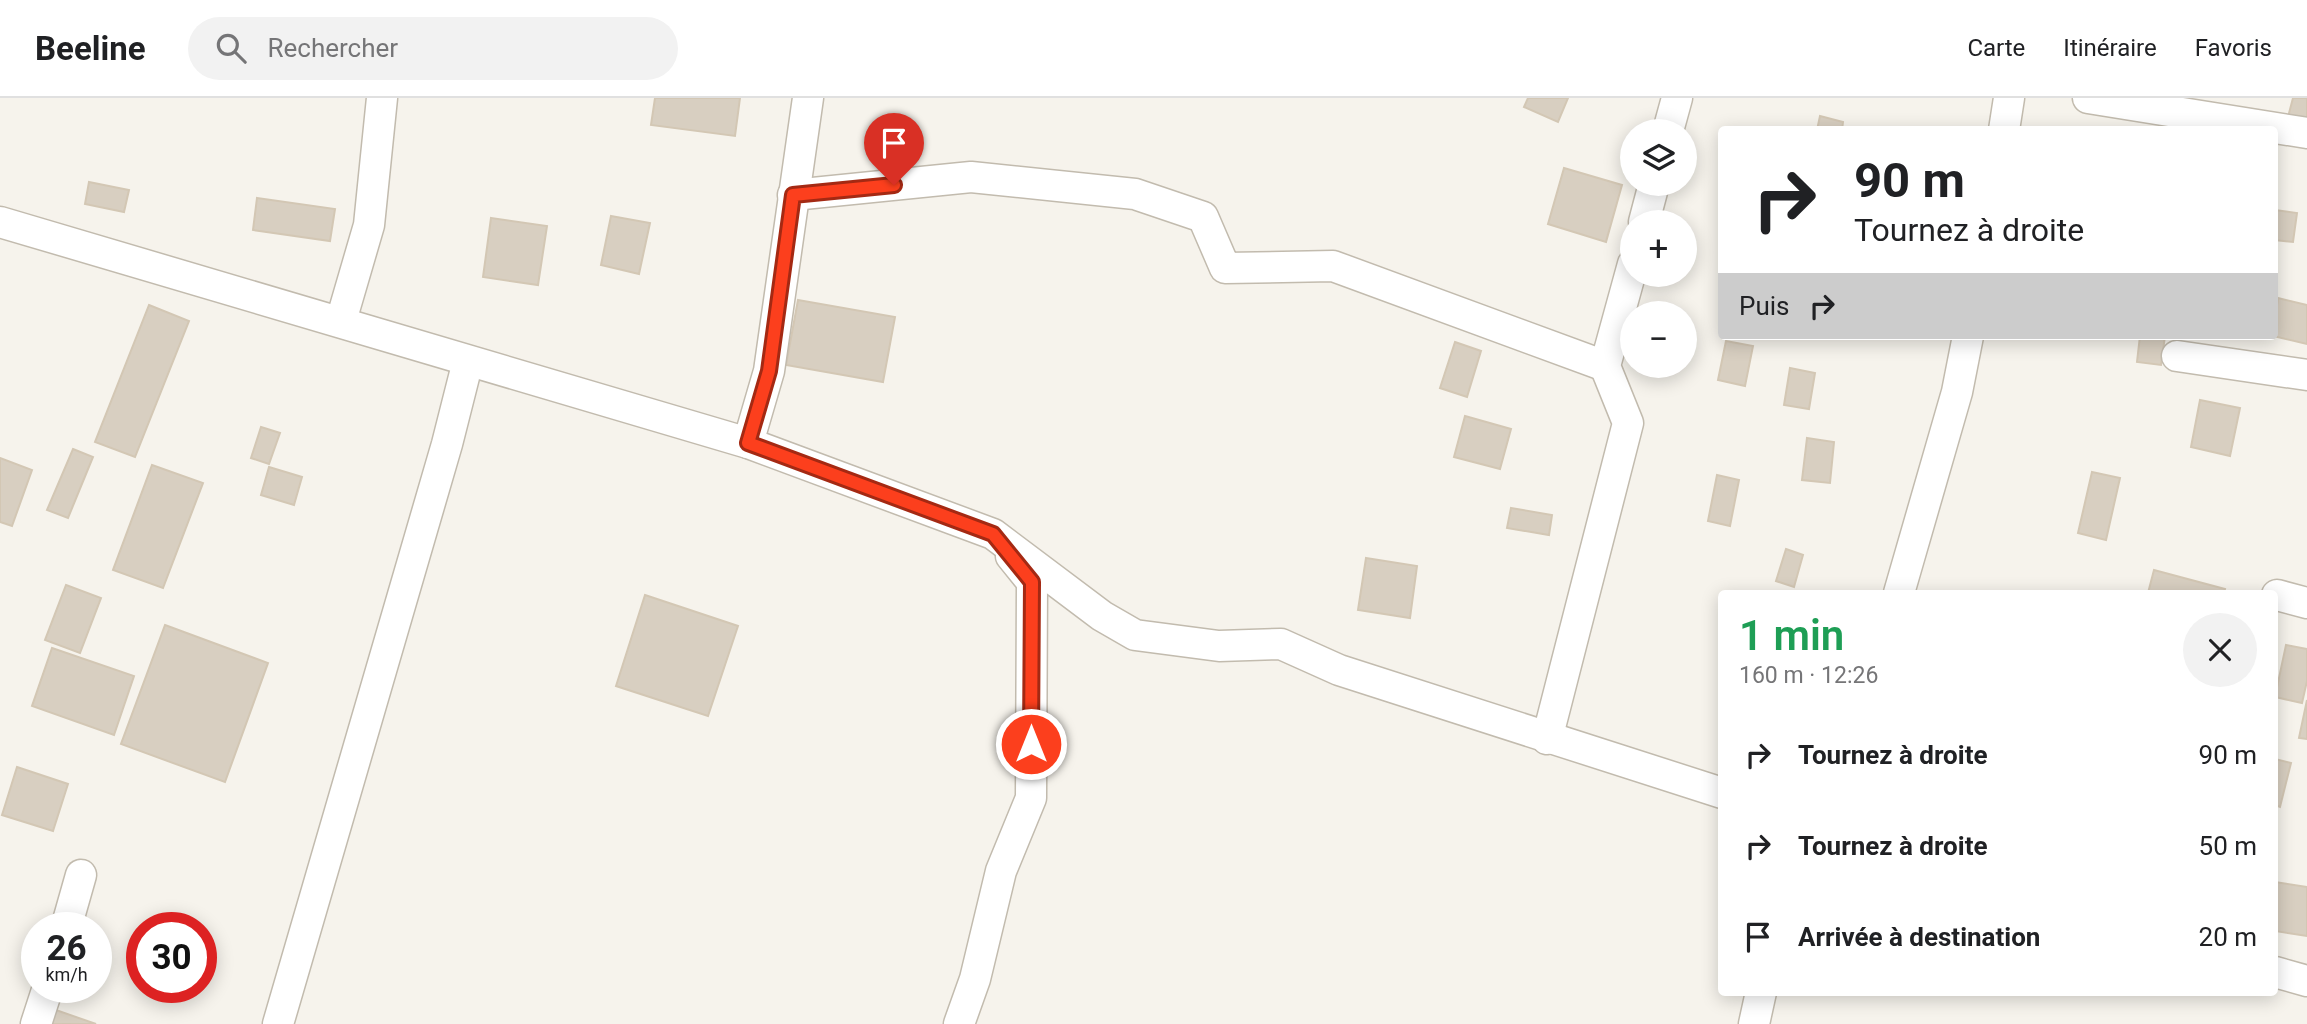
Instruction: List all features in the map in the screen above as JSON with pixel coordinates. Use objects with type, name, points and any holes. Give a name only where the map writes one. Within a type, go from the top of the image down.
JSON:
[{"type":"street","points":[[341,321],[369,225],[382,98]]},
{"type":"street","points":[[748,443],[769,371],[808,98]]},
{"type":"street","points":[[1671,119],[1677,98]]},
{"type":"street","points":[[2005,126],[2009,98]]},
{"type":"street","points":[[2088,98],[2263,126]]},
{"type":"street","points":[[2278,128],[2307,133]]},
{"type":"street","points":[[793,195],[971,177],[1135,194],[1203,217],[1225,268],[1333,266],[1605,366]]},
{"type":"street","points":[[0,222],[748,443],[993,534],[1102,616],[1135,635],[1219,646],[1281,644],[1339,670],[1718,792]]},
{"type":"street","points":[[1547,739],[1628,423],[1605,366],[1627,287]]},
{"type":"street","points":[[1900,590],[1957,392],[1967,340]]},
{"type":"street","points":[[2177,356],[2307,375]]},
{"type":"street","points":[[278,1024],[439,471],[468,361]]},
{"type":"street","points":[[959,1024],[975,979],[1002,871],[1031,798],[1032,582],[993,534]]},
{"type":"street","points":[[2278,595],[2307,603]]},
{"type":"street","points":[[71,912],[81,876]]},
{"type":"street","points":[[2278,973],[2307,981]]},
{"type":"street","points":[[1754,1024],[1760,996]]},
{"type":"street","points":[[36,1024],[43,1003]]},
{"type":"building","points":[[655,98],[740,98],[735,136],[651,125]]},
{"type":"building","points":[[1528,98],[1568,98],[1558,122],[1524,107]]},
{"type":"building","points":[[2293,98],[2307,98],[2307,122],[2288,117]]},
{"type":"building","points":[[1820,116],[1843,122],[1842,126],[1818,126]]},
{"type":"building","points":[[1564,168],[1620,184],[1606,242],[1548,224]]},
{"type":"building","points":[[89,182],[129,190],[124,212],[85,204]]},
{"type":"building","points":[[257,198],[335,209],[330,241],[253,230]]},
{"type":"building","points":[[2278,210],[2297,213],[2293,242],[2278,240]]},
{"type":"building","points":[[611,216],[650,223],[639,274],[601,265]]},
{"type":"building","points":[[491,218],[547,226],[538,285],[483,277]]},
{"type":"building","points":[[2278,298],[2307,305],[2307,344],[2278,337]]},
{"type":"building","points":[[798,300],[895,317],[883,382],[786,365]]},
{"type":"building","points":[[149,305],[189,321],[135,457],[95,442]]},
{"type":"building","points":[[2140,340],[2164,340],[2161,365],[2137,362]]},
{"type":"building","points":[[1726,341],[1753,346],[1745,386],[1718,380]]},
{"type":"building","points":[[1455,342],[1481,351],[1467,397],[1440,388]]},
{"type":"building","points":[[1790,368],[1815,373],[1809,409],[1784,405]]},
{"type":"building","points":[[2200,400],[2240,408],[2230,456],[2191,447]]},
{"type":"building","points":[[1465,416],[1511,429],[1500,469],[1454,457]]},
{"type":"building","points":[[261,427],[280,433],[269,464],[251,458]]},
{"type":"building","points":[[1807,438],[1834,442],[1830,483],[1802,480]]},
{"type":"building","points":[[73,449],[93,457],[68,518],[47,510]]},
{"type":"building","points":[[0,458],[32,470],[12,526],[0,522]]},
{"type":"building","points":[[152,465],[203,483],[163,588],[113,570]]},
{"type":"building","points":[[269,467],[302,477],[294,505],[261,495]]},
{"type":"building","points":[[2092,472],[2120,478],[2106,540],[2078,533]]},
{"type":"building","points":[[1717,475],[1739,480],[1730,526],[1708,521]]},
{"type":"building","points":[[1511,508],[1552,515],[1549,535],[1507,528]]},
{"type":"building","points":[[1786,549],[1803,555],[1794,587],[1776,581]]},
{"type":"building","points":[[1366,558],[1417,566],[1410,618],[1358,610]]},
{"type":"building","points":[[2154,570],[2225,589],[2225,590],[2149,590]]},
{"type":"building","points":[[66,585],[101,598],[80,653],[45,640]]},
{"type":"building","points":[[645,595],[738,626],[708,716],[616,686]]},
{"type":"building","points":[[165,625],[268,663],[225,782],[121,744]]},
{"type":"building","points":[[2286,645],[2307,649],[2307,681],[2302,703],[2278,698],[2278,683]]},
{"type":"building","points":[[52,648],[134,676],[114,735],[32,706]]},
{"type":"building","points":[[2307,700],[2307,739],[2299,738]]},
{"type":"building","points":[[2278,760],[2291,763],[2280,807],[2278,806]]},
{"type":"building","points":[[17,767],[68,784],[53,831],[2,815]]},
{"type":"building","points":[[2278,882],[2307,887],[2307,936],[2278,931]]},
{"type":"building","points":[[53,1009],[96,1024],[48,1024]]},
{"type":"route","points":[[894,185],[793,195],[769,371],[748,443],[993,534],[1032,582],[1031,744]]}]
